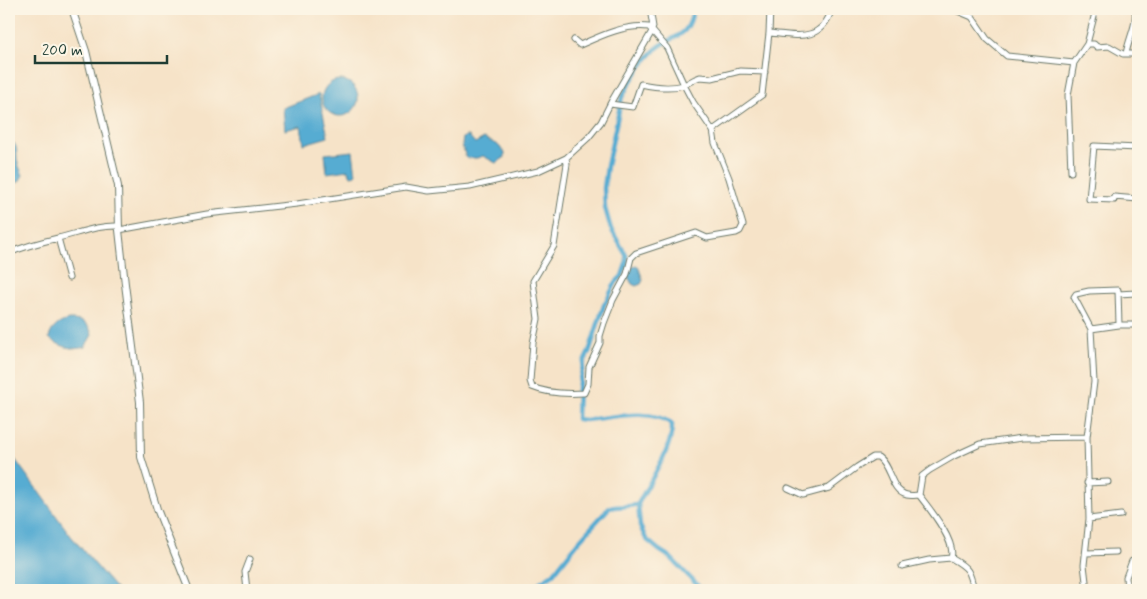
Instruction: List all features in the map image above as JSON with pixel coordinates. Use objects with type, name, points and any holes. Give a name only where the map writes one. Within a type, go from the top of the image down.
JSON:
[{"type":"street","points":[[72,9],[86,51],[118,186],[120,228],[140,402],[141,457],[157,510],[189,590]]},
{"type":"street","points":[[9,253],[46,240],[104,226],[120,228],[207,214],[297,204],[406,187],[429,191],[470,187],[538,171],[566,158],[588,138],[601,122],[652,30],[650,9]]},
{"type":"street","points":[[713,131],[762,95],[770,9]]},
{"type":"street","points":[[769,33],[814,34],[829,19],[832,9]]},
{"type":"street","points":[[953,9],[972,17],[987,39],[1006,56],[1074,63]]},
{"type":"street","points":[[1071,172],[1068,95],[1074,63],[1087,44],[1096,9]]},
{"type":"street","points":[[1126,54],[1136,20],[1135,9]]},
{"type":"street","points":[[566,158],[567,164],[554,246],[533,281],[538,319],[533,343],[530,381],[532,387],[539,390],[560,393],[584,393],[588,384],[589,367],[600,343],[604,322],[613,300],[628,274],[631,258],[636,253],[696,233],[707,238],[736,233],[740,231],[743,225],[717,150],[713,131],[693,102],[667,48],[652,30],[641,26],[624,28],[580,45],[574,40]]},
{"type":"street","points":[[1087,44],[1094,44],[1097,47],[1109,46],[1126,54],[1138,54]]},
{"type":"street","points":[[610,104],[633,107],[641,84],[655,87],[678,87],[694,78],[712,78],[740,71],[765,72]]},
{"type":"street","points":[[1138,148],[1094,146],[1089,199],[1114,200],[1114,197],[1138,199]]},
{"type":"street","points":[[58,238],[69,278]]},
{"type":"street","points":[[1118,294],[1136,293],[1138,281]]},
{"type":"street","points":[[1087,590],[1084,565],[1089,519],[1087,437],[1094,382],[1091,329],[1082,315],[1074,295],[1089,291],[1118,290],[1119,325]]},
{"type":"street","points":[[1091,329],[1119,325],[1138,325]]},
{"type":"street","points":[[951,558],[952,547],[948,537],[919,495],[922,476],[954,456],[980,444],[1022,438],[1087,437]]},
{"type":"street","points":[[788,488],[803,495],[822,490],[873,457],[878,457],[883,461],[896,488],[907,495],[919,495]]},
{"type":"street","points":[[1087,483],[1108,482]]},
{"type":"street","points":[[1089,519],[1121,515]]},
{"type":"street","points":[[1086,553],[1116,552]]},
{"type":"street","points":[[902,566],[929,560],[951,558],[970,572],[974,590]]},
{"type":"street","points":[[1127,590],[1126,577],[1132,561],[1138,558]]},
{"type":"street","points":[[247,590],[245,572],[250,560]]},
{"type":"water","points":[[340,80],[352,86],[358,98],[352,110],[340,116],[328,110],[322,98],[328,86]]},
{"type":"water","points":[[319,94],[328,137],[304,144],[301,126],[285,130],[283,108]]},
{"type":"water","points":[[469,136],[475,143],[484,138],[498,145],[505,153],[504,158],[496,163],[483,156],[466,158],[462,145],[463,138]]},
{"type":"water","points":[[9,140],[15,144],[18,163],[23,175],[19,182],[11,185],[9,184]]},
{"type":"water","points":[[353,151],[356,175],[351,176],[348,170],[327,173],[325,154]]},
{"type":"water","points":[[636,265],[643,280],[641,284],[636,286],[632,284],[628,277],[631,268]]},
{"type":"water","points":[[70,320],[81,322],[89,328],[92,335],[85,347],[66,347],[49,338],[56,326]]},
{"type":"water","points":[[9,451],[71,536],[117,590],[17,590],[13,579],[9,577]]},
{"type":"waterway","points":[[528,590],[553,574],[579,541],[609,508],[638,504],[660,465],[669,444],[672,424],[653,416],[630,415],[585,420],[577,419],[578,387],[584,362],[604,305],[616,282],[622,276],[627,261],[626,255],[611,229],[605,208],[604,188],[622,97],[636,73],[653,52],[659,46],[683,32],[691,20],[693,9]]},
{"type":"waterway","points":[[638,504],[640,526],[646,539],[670,557],[702,590]]}]
